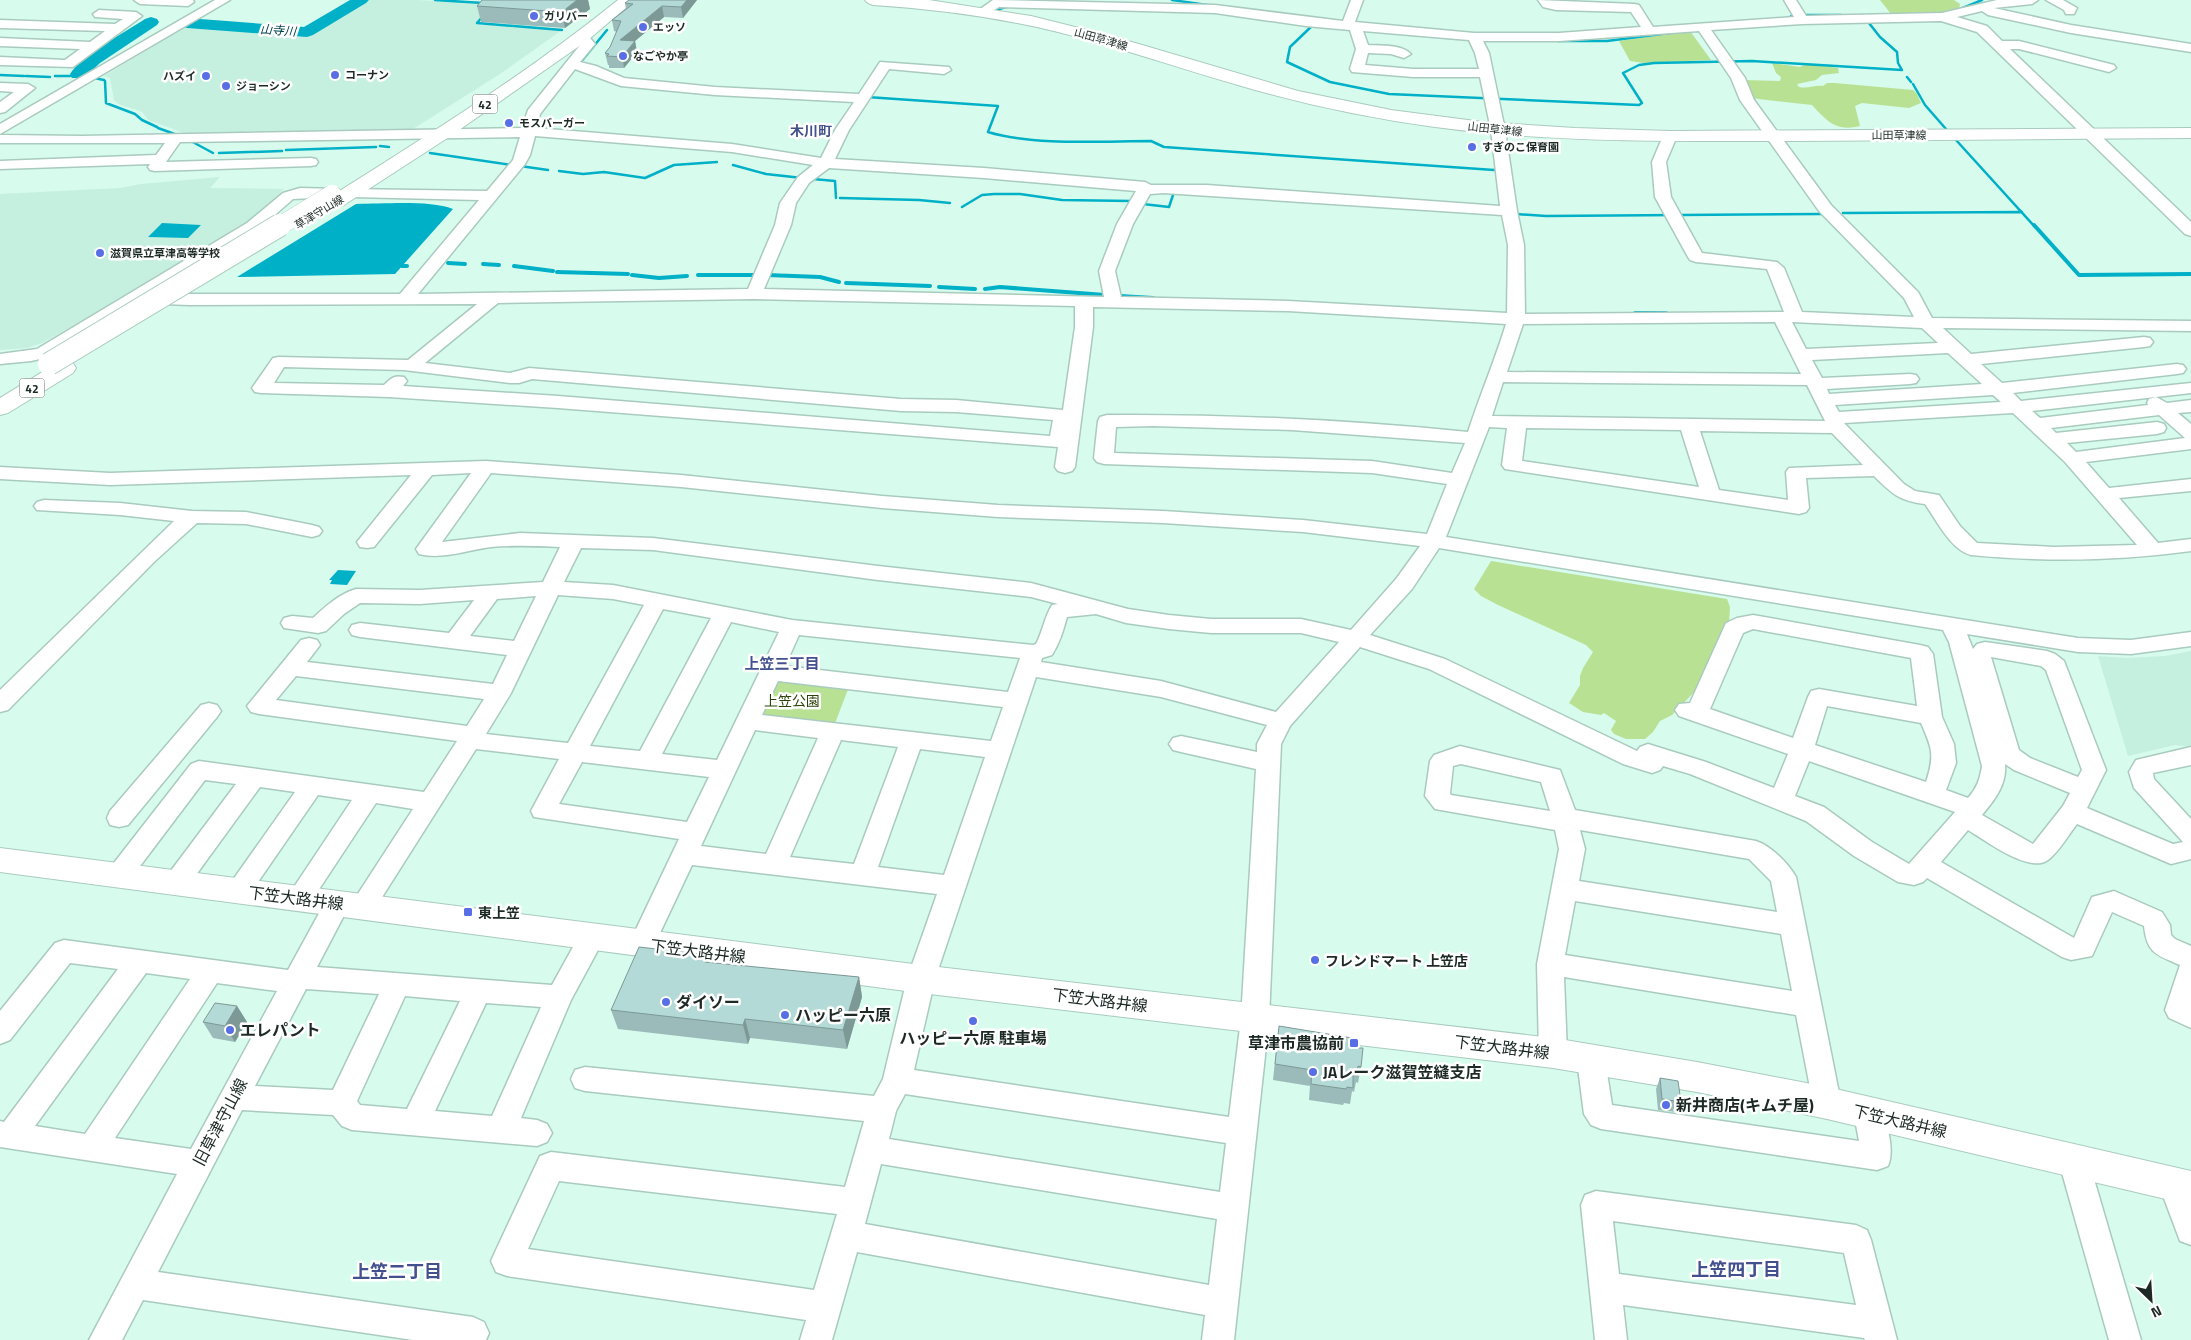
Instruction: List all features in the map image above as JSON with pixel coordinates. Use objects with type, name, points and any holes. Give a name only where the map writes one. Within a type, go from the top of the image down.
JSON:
[{"type":"main road","name":"草津守山線","points":[[436,133],[565,41],[614,0]]},
{"type":"main road","name":"草津守山線","points":[[0,396],[57,366],[338,195],[582,37],[627,0]]},
{"type":"main road","name":"山田草津線","points":[[873,0],[982,12],[1082,33],[1304,98],[1382,115],[1498,130],[1593,135],[1670,136],[2191,133]]},
{"type":"main road","name":"草津守山線","points":[[0,408],[57,366]]},
{"type":"main road","name":"下笠大路井線","points":[[0,860],[921,979],[1553,1053],[1697,1077],[1827,1103],[2183,1186]]},
{"type":"street","points":[[140,0],[187,3]]},
{"type":"street","points":[[0,130],[224,0]]},
{"type":"street","points":[[1357,0],[1351,26],[1363,49],[1357,69],[1430,74],[1484,73]]},
{"type":"street","points":[[1544,0],[1547,4],[1556,6],[1634,8],[1649,30]]},
{"type":"street","points":[[1790,0],[1802,20]]},
{"type":"street","points":[[1957,0],[1978,8],[2071,29],[2191,48]]},
{"type":"street","points":[[982,12],[996,3],[1010,2],[1205,9],[1351,26],[1474,37],[1559,37],[1802,20],[1942,18],[1978,8],[2032,0]]},
{"type":"street","points":[[2052,0],[2071,8],[2070,11]]},
{"type":"street","points":[[51,26],[71,13]]},
{"type":"street","points":[[0,61],[68,64],[136,16],[90,14]]},
{"type":"street","points":[[1942,18],[1982,29],[2191,231]]},
{"type":"street","points":[[0,24],[118,28]]},
{"type":"street","points":[[0,36],[17,24]]},
{"type":"street","points":[[1702,26],[1738,78],[1747,100],[1825,208],[1912,296],[1918,310],[1927,323],[2072,458],[2153,550]]},
{"type":"street","points":[[406,298],[520,161],[528,143],[529,124],[535,110],[574,65],[588,44],[582,37]]},
{"type":"street","points":[[1218,1340],[1255,1019],[1269,744],[1282,721],[1404,584],[1435,538],[1479,429],[1516,319],[1516,245],[1509,211],[1498,130],[1484,73],[1482,53],[1474,37]]},
{"type":"street","points":[[0,42],[93,46]]},
{"type":"street","points":[[2000,45],[2019,45],[2109,68]]},
{"type":"street","points":[[1363,49],[1392,50],[1404,54]]},
{"type":"street","points":[[574,65],[591,69],[621,82],[715,91],[864,98]]},
{"type":"street","points":[[754,294],[783,225],[788,202],[803,180],[826,163],[842,130],[885,65],[944,70]]},
{"type":"street","points":[[0,87],[28,88],[0,109]]},
{"type":"street","points":[[0,139],[82,140],[529,132],[732,148],[826,163],[984,173],[1145,187],[1144,190]]},
{"type":"street","points":[[1670,136],[1659,162],[1663,197],[1696,257],[1771,265],[1776,268],[1788,317],[1802,355],[1836,423],[1897,488],[1910,496],[1932,499],[1953,530],[1971,549],[2034,555],[2153,550],[2191,544]]},
{"type":"street","points":[[176,138],[155,167],[311,162]]},
{"type":"street","points":[[0,165],[160,159]]},
{"type":"street","points":[[1144,190],[1164,188],[1208,190],[1509,211]]},
{"type":"street","points":[[1114,302],[1108,283],[1108,271],[1124,224],[1144,190]]},
{"type":"street","points":[[0,358],[31,356],[43,352],[253,226],[288,196],[300,192],[338,195],[460,194],[490,196]]},
{"type":"street","points":[[138,296],[144,298],[189,300],[493,299],[754,294],[1337,308],[1516,319],[1788,317],[1927,323],[2191,326]]},
{"type":"street","points":[[390,391],[412,366],[493,299]]},
{"type":"street","points":[[1065,467],[1068,416],[1084,327],[1084,302]]},
{"type":"street","points":[[2124,324],[2184,375]]},
{"type":"street","points":[[1967,360],[2144,342]]},
{"type":"street","points":[[1802,355],[1953,347]]},
{"type":"street","points":[[279,362],[412,366],[510,378],[519,378],[529,373],[1068,416],[1056,442],[558,402],[390,391],[261,388],[279,362]]},
{"type":"street","points":[[1496,377],[1818,388],[1997,389],[2123,375],[2184,375]]},
{"type":"street","points":[[2123,375],[2144,392],[2186,434]]},
{"type":"street","points":[[1818,388],[1983,376]]},
{"type":"street","points":[[558,402],[573,378]]},
{"type":"street","points":[[1456,487],[1372,467],[1104,458],[1107,421],[1173,420],[1356,428],[1479,429],[1517,423],[1690,425],[1836,423],[2016,407],[2191,388]]},
{"type":"street","points":[[723,416],[736,391]]},
{"type":"street","points":[[894,429],[901,404]]},
{"type":"street","points":[[2035,424],[2191,406]]},
{"type":"street","points":[[2140,411],[2158,428]]},
{"type":"street","points":[[1517,423],[1512,464],[1799,508],[1796,472],[1881,470]]},
{"type":"street","points":[[1690,425],[1710,495]]},
{"type":"street","points":[[2052,439],[2158,428],[2186,434]]},
{"type":"street","points":[[2072,458],[2186,434]]},
{"type":"street","points":[[486,467],[426,549],[520,539],[653,544],[878,573],[1031,590],[1134,618],[1211,626],[1301,626],[1355,638],[1437,664],[1631,758],[1650,759],[1698,768],[1781,799],[1815,814],[1863,848],[1907,875],[1914,875],[1924,864],[1986,794],[1992,780],[1994,766],[1960,642],[1951,624]]},
{"type":"street","points":[[0,473],[110,479],[486,467],[681,481],[882,502],[988,510],[1163,517],[1303,526],[1435,538],[2078,645],[2130,647],[2191,639]]},
{"type":"street","points":[[367,542],[426,468]]},
{"type":"street","points":[[2104,494],[2191,485]]},
{"type":"street","points":[[44,506],[120,509],[192,517],[246,518],[312,531]]},
{"type":"street","points":[[0,704],[147,557],[192,517]]},
{"type":"street","name":"旧草津守山線","points":[[105,1340],[296,980],[350,905],[430,802],[500,693],[574,540]]},
{"type":"street","points":[[292,623],[318,626],[336,608],[356,596],[420,597],[551,588],[613,592],[656,602],[792,627],[1030,660],[1161,689],[1282,721]]},
{"type":"street","points":[[455,641],[490,592]]},
{"type":"street","points":[[656,602],[543,811],[689,843],[774,865],[953,886]]},
{"type":"street","points":[[816,1340],[882,1110],[897,1080],[921,979],[1030,660],[1044,650],[1054,632],[1055,618],[1060,610],[1094,609],[1113,612]]},
{"type":"street","points":[[646,762],[724,614]]},
{"type":"street","points":[[1930,794],[1937,785],[1944,763],[1942,744],[1930,716],[1922,654],[1920,652],[1753,622],[1734,628],[1692,711],[1930,794],[1969,813],[2029,854],[2039,854],[2073,812],[2084,790],[2094,770],[2056,666],[2047,659],[1985,650],[1979,656],[2010,754],[2022,764],[2084,790]]},
{"type":"street","points":[[642,944],[792,627]]},
{"type":"street","points":[[360,630],[521,649]]},
{"type":"street","points":[[309,645],[259,706],[573,753],[724,770]]},
{"type":"street","points":[[291,668],[500,693]]},
{"type":"street","points":[[771,672],[1016,701]]},
{"type":"street","points":[[1781,799],[1791,780],[1818,698],[1822,696],[1930,716]]},
{"type":"street","points":[[119,818],[209,711]]},
{"type":"street","points":[[747,721],[999,750]]},
{"type":"street","points":[[774,865],[833,731]]},
{"type":"street","points":[[862,876],[912,740]]},
{"type":"street","points":[[1181,744],[1268,763]]},
{"type":"street","points":[[1553,1053],[1550,964],[1572,849],[1566,820],[1552,776],[1460,755],[1442,761],[1437,796],[1444,802],[1566,820],[1756,851],[1783,877],[1827,1103]]},
{"type":"street","points":[[2191,756],[2144,766],[2141,772],[2143,782],[2191,835]]},
{"type":"street","points":[[119,875],[199,770],[430,802]]},
{"type":"street","points":[[176,883],[254,778]]},
{"type":"street","points":[[238,891],[312,786]]},
{"type":"street","points":[[142,790],[182,794]]},
{"type":"street","points":[[299,899],[370,794]]},
{"type":"street","points":[[2073,812],[2171,854],[2191,850]]},
{"type":"street","points":[[1924,864],[2071,949],[2082,948],[2101,904],[2114,901],[2153,919],[2157,925],[2158,938],[2162,943],[2166,947],[2191,958]]},
{"type":"street","points":[[1564,889],[1793,925]]},
{"type":"street","points":[[501,1130],[559,997],[592,937]]},
{"type":"street","points":[[0,1032],[64,951],[210,971],[296,980],[397,985],[559,997]]},
{"type":"street","points":[[139,961],[5,1135],[198,1164]]},
{"type":"street","points":[[1550,964],[1808,1005]]},
{"type":"street","points":[[2191,970],[2179,1010],[2191,1016]]},
{"type":"street","points":[[92,1148],[210,971]]},
{"type":"street","points":[[341,1103],[397,985]]},
{"type":"street","points":[[415,1122],[478,991]]},
{"type":"street","points":[[1591,1060],[1599,1114],[1602,1116],[1877,1157],[1869,1114]]},
{"type":"street","points":[[585,1079],[882,1110]]},
{"type":"street","points":[[897,1080],[1242,1132]]},
{"type":"street","points":[[233,1097],[341,1103],[352,1117],[538,1133]]},
{"type":"street","points":[[870,1149],[1233,1208]]},
{"type":"street","points":[[2074,1162],[2125,1340]]},
{"type":"street","points":[[825,1306],[507,1261],[551,1166],[855,1202]]},
{"type":"street","points":[[2183,1186],[2191,1232]]},
{"type":"street","points":[[1605,1287],[1879,1332],[1856,1240],[1596,1205],[1605,1287],[1611,1340]]},
{"type":"street","points":[[846,1235],[1223,1303]]},
{"type":"street","points":[[136,1284],[473,1333]]},
{"type":"shaded area","points":[[370,0],[417,0],[491,4],[475,24],[562,30],[500,74],[413,129],[187,134],[148,120],[142,112],[118,104],[114,100],[110,78],[104,76],[187,25],[309,33],[316,32]]},
{"type":"shaded area","name":"滋賀県立草津高等学校","points":[[220,177],[210,188],[284,189],[247,224],[152,282],[42,343],[27,348],[0,350],[0,194],[120,188],[141,184]]},
{"type":"shaded area","points":[[2191,651],[2191,747],[2175,745],[2128,756],[2098,656],[2126,658],[2165,656]]},
{"type":"green space","points":[[1880,0],[1954,0],[1960,4],[1959,9],[1935,13],[1894,15],[1891,14]]},
{"type":"green space","points":[[1690,31],[1711,60],[1644,63],[1630,61],[1619,41]]},
{"type":"green space","points":[[1772,63],[1800,67],[1806,64],[1838,68],[1839,73],[1822,75],[1816,80],[1797,84],[1799,87],[1823,86],[1827,83],[1835,83],[1913,90],[1921,103],[1909,108],[1862,103],[1855,106],[1860,126],[1838,126],[1822,116],[1812,105],[1750,98],[1743,80],[1780,81],[1781,77],[1776,73]]},
{"type":"green space","points":[[1491,561],[1727,599],[1730,607],[1729,625],[1698,688],[1672,715],[1660,721],[1653,732],[1645,739],[1626,739],[1614,734],[1611,730],[1616,721],[1604,713],[1601,715],[1583,712],[1569,703],[1580,685],[1580,676],[1583,668],[1593,652],[1586,645],[1498,605],[1481,596],[1474,589]]},
{"type":"green space","name":"上笠公園","points":[[777,678],[850,684],[834,726],[759,715]]},
{"type":"water","points":[[419,203],[453,209],[395,274],[237,277],[356,204]]},
{"type":"water","points":[[162,223],[201,225],[188,238],[148,237]]},
{"type":"water","points":[[338,570],[356,571],[347,585],[330,584],[332,580],[329,580]]},
{"type":"building","points":[[482,0],[577,0],[562,12],[477,6]]},
{"type":"building","points":[[629,0],[687,0],[681,7],[662,6],[620,40],[635,41],[622,57],[607,56],[609,54],[605,53],[610,47],[621,21],[612,20],[633,4],[625,3]]},
{"type":"building","points":[[639,947],[708,955],[705,962],[859,977],[843,1030],[745,1019],[743,1025],[611,1010]]},
{"type":"building","points":[[215,1003],[237,1006],[225,1026],[203,1022]]},
{"type":"building","name":"JAレーク滋賀笠縫支店","points":[[1279,1026],[1358,1039],[1358,1048],[1363,1048],[1361,1067],[1358,1066],[1357,1076],[1353,1075],[1353,1088],[1347,1087],[1346,1089],[1311,1084],[1312,1070],[1275,1064]]},
{"type":"building","points":[[1660,1078],[1678,1081],[1681,1102],[1662,1099]]},
{"type":"waterway","name":"山寺川","points":[[187,23],[307,32],[361,0]]},
{"type":"waterway","points":[[435,0],[483,3]]},
{"type":"waterway","points":[[1172,0],[1207,5]]},
{"type":"waterway","points":[[1958,10],[1982,0]]},
{"type":"waterway","points":[[996,10],[1009,6]]},
{"type":"waterway","points":[[484,15],[477,23],[562,30]]},
{"type":"waterway","points":[[1793,21],[1791,16],[1793,15],[1841,15]]},
{"type":"waterway","points":[[1314,24],[1290,47],[1287,62],[1330,82],[1389,94],[1639,105],[1642,103],[1623,73],[1639,65],[1654,63],[1752,61],[1902,70],[1898,63],[1897,52],[1880,37],[1865,18]]},
{"type":"waterway","name":"山寺川","points":[[78,74],[94,60],[151,22]]},
{"type":"waterway","points":[[583,65],[580,63],[607,30]]},
{"type":"waterway","points":[[1558,41],[1607,41],[1677,32]]},
{"type":"waterway","points":[[0,75],[24,76]]},
{"type":"waterway","points":[[26,76],[50,77]]},
{"type":"waterway","points":[[55,76],[70,76]]},
{"type":"waterway","name":"山寺川","points":[[72,76],[83,77]]},
{"type":"waterway","points":[[1907,77],[1911,82]]},
{"type":"waterway","points":[[94,78],[104,80]]},
{"type":"waterway","points":[[105,81],[106,103],[135,114],[142,120],[157,127]]},
{"type":"waterway","points":[[1913,84],[1925,105],[1946,129]]},
{"type":"waterway","points":[[867,97],[998,106],[988,132],[1026,139],[1068,142],[1151,141],[1164,147],[1494,170]]},
{"type":"waterway","points":[[158,128],[180,136]]},
{"type":"waterway","points":[[189,140],[213,153]]},
{"type":"waterway","points":[[1956,140],[2021,212]]},
{"type":"waterway","points":[[380,146],[389,147]]},
{"type":"waterway","points":[[286,150],[376,147]]},
{"type":"waterway","points":[[219,153],[282,151]]},
{"type":"waterway","points":[[430,153],[511,165]]},
{"type":"waterway","points":[[559,171],[583,174],[604,172],[645,178],[674,165],[717,162]]},
{"type":"waterway","points":[[733,165],[766,174],[802,178]]},
{"type":"waterway","points":[[520,166],[548,170]]},
{"type":"waterway","points":[[813,179],[835,181],[836,198]]},
{"type":"waterway","points":[[1143,204],[1169,207],[1174,192],[1177,191]]},
{"type":"waterway","points":[[962,207],[982,195],[994,194],[1020,194],[1062,200],[1131,201]]},
{"type":"waterway","points":[[840,198],[919,200],[950,203]]},
{"type":"waterway","points":[[1843,213],[2021,212]]},
{"type":"waterway","points":[[2021,212],[2035,227]]},
{"type":"waterway","points":[[1516,214],[1546,216],[1824,214]]},
{"type":"waterway","points":[[2034,225],[2079,275],[2191,274]]},
{"type":"waterway","points":[[448,263],[465,264]]},
{"type":"waterway","points":[[483,264],[499,265]]},
{"type":"waterway","points":[[402,266],[407,266]]},
{"type":"waterway","points":[[514,266],[553,271]]},
{"type":"waterway","points":[[557,272],[628,274]]},
{"type":"waterway","points":[[632,275],[659,278],[687,276]]},
{"type":"waterway","points":[[698,275],[757,275]]},
{"type":"waterway","points":[[767,275],[820,277],[839,282]]},
{"type":"waterway","points":[[846,283],[930,286]]},
{"type":"waterway","points":[[939,287],[975,289]]},
{"type":"waterway","points":[[985,289],[1000,287],[1105,295]]},
{"type":"waterway","points":[[1120,296],[1153,298]]},
{"type":"waterway","points":[[1635,313],[1666,313]]},
{"type":"place","name":"ガリバー","points":[[534,16]]},
{"type":"place","name":"エッソ","points":[[643,27]]},
{"type":"place","name":"なごやか亭","points":[[623,56]]},
{"type":"place","name":"コーナン","points":[[335,75]]},
{"type":"place","name":"ハズイ","points":[[206,76]]},
{"type":"place","name":"ジョーシン","points":[[226,86]]},
{"type":"place","name":"モスバーガー","points":[[509,123]]},
{"type":"place","name":"すぎのこ保育園","points":[[1472,147]]},
{"type":"place","name":"滋賀県立草津高等学校","points":[[100,253]]},
{"type":"place","name":"東上笠","points":[[468,912]]},
{"type":"place","name":"フレンドマート 上笠店","points":[[1315,960]]},
{"type":"place","name":"ダイソー","points":[[666,1002]]},
{"type":"place","name":"ハッピー六原","points":[[785,1015]]},
{"type":"place","name":"ハッピー六原 駐車場","points":[[973,1021]]},
{"type":"place","name":"エレパント","points":[[230,1030]]},
{"type":"place","name":"草津市農協前","points":[[1354,1043]]},
{"type":"place","name":"JAレーク滋賀笠縫支店","points":[[1313,1072]]},
{"type":"place","name":"新井商店(キムチ屋)","points":[[1666,1105]]},
{"type":"district","name":"木川町","points":[[811,130]]},
{"type":"district","name":"上笠三丁目","points":[[782,663]]},
{"type":"district","name":"上笠四丁目","points":[[1736,1269]]},
{"type":"district","name":"上笠二丁目","points":[[397,1271]]}]
